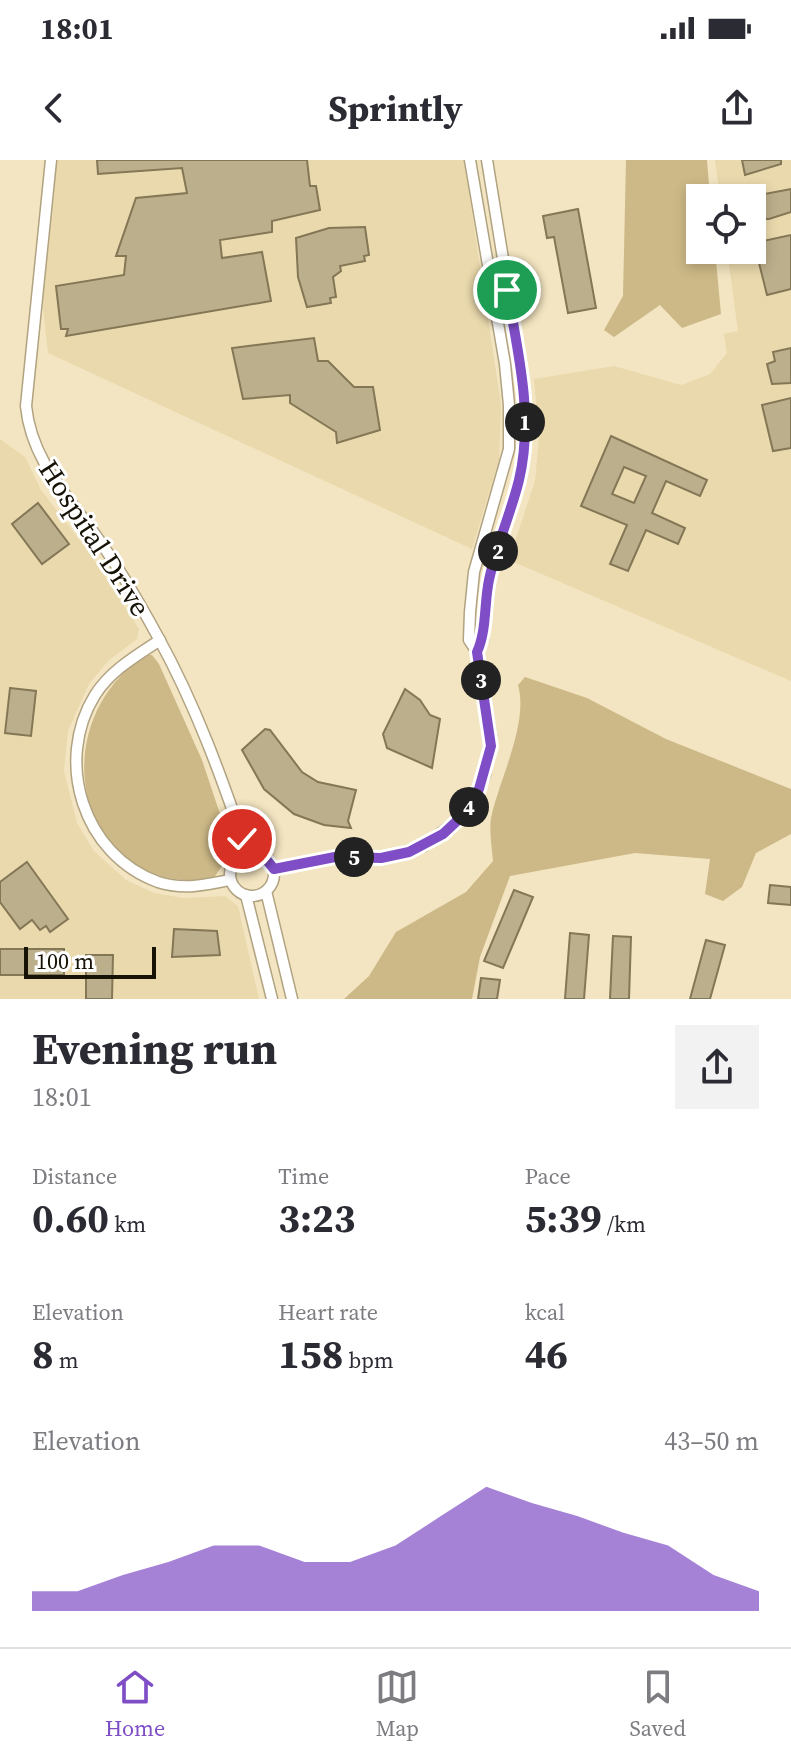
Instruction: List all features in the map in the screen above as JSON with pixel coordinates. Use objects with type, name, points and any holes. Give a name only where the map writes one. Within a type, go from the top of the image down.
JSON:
[{"type":"street","name":"Hospital Drive","points":[[51,160],[26,406],[31,435],[45,468],[130,587],[160,640],[212,749],[247,852]]},
{"type":"street","points":[[274,869],[335,857],[381,858],[409,852],[443,834],[458,820],[479,789],[491,746],[477,652],[469,640],[474,572],[504,471],[509,416],[505,364],[470,160]]},
{"type":"street","points":[[477,652],[483,639],[489,578],[520,477],[525,434],[521,370],[487,160]]},
{"type":"street","points":[[160,640],[114,672],[90,704],[75,752],[80,796],[91,824],[117,856],[137,872],[161,883],[196,887],[230,880]]},
{"type":"street","points":[[247,852],[261,853],[274,869],[272,883],[266,891],[246,895],[238,891],[230,880],[235,860],[247,852]]},
{"type":"street","points":[[266,891],[292,999]]},
{"type":"street","points":[[246,895],[272,999]]},
{"type":"shaded area","points":[[57,160],[464,160],[501,405],[499,460],[472,549],[48,353],[42,298]]},
{"type":"shaded area","points":[[626,160],[707,160],[709,184],[686,184],[686,264],[716,264],[721,314],[682,328],[660,305],[614,337],[604,330],[623,296]]},
{"type":"shaded area","points":[[715,160],[791,160],[791,681],[509,560],[535,481],[539,438],[534,379],[614,366],[681,385],[710,374],[727,353],[724,334],[738,331],[729,264],[766,264],[766,184],[718,184]]},
{"type":"shaded area","points":[[0,439],[25,457],[41,490],[89,552],[139,629],[137,639],[108,661],[89,684],[68,731],[64,771],[77,823],[94,851],[126,880],[154,893],[184,898],[225,896],[238,906],[259,999],[0,999]]},
{"type":"shaded area","points":[[146,655],[152,655],[159,664],[202,760],[232,850],[214,878],[168,878],[132,863],[105,836],[89,802],[84,763],[92,723],[112,686]]},
{"type":"shaded area","points":[[525,677],[587,698],[666,739],[791,789],[791,834],[756,853],[742,887],[723,901],[705,894],[710,859],[635,853],[510,876],[480,957],[472,999],[344,999],[369,976],[396,932],[466,892],[493,861],[491,818],[512,752],[520,716],[518,685]]},
{"type":"building","points":[[97,160],[307,160],[310,186],[316,186],[320,210],[272,221],[272,232],[220,240],[222,258],[262,252],[271,301],[66,336],[68,329],[61,329],[56,286],[124,275],[126,256],[116,256],[136,198],[187,193],[182,168],[98,174]]},
{"type":"building","points":[[742,160],[781,160],[781,164],[745,175]]},
{"type":"building","points":[[791,189],[791,212],[766,219],[766,194]]},
{"type":"building","points":[[578,209],[596,308],[568,313],[554,237],[547,238],[543,216]]},
{"type":"building","points":[[365,227],[369,255],[364,256],[365,261],[340,266],[341,271],[333,277],[336,297],[330,298],[331,303],[307,307],[298,277],[296,238],[329,228]]},
{"type":"building","points":[[791,235],[791,289],[767,295],[759,264],[766,264],[766,240]]},
{"type":"building","points":[[314,338],[318,361],[328,361],[354,387],[373,387],[380,430],[337,443],[336,432],[290,403],[290,395],[243,399],[232,348]]},
{"type":"building","points":[[791,348],[791,383],[772,384],[767,364],[775,361],[773,352]]},
{"type":"building","points":[[791,398],[791,448],[773,451],[762,405]]},
{"type":"building","points":[[611,436],[707,480],[700,496],[666,481],[652,513],[685,528],[678,544],[646,530],[628,571],[610,564],[627,525],[581,506]],"holes":[[[624,467],[646,476],[634,503],[612,494]]]},
{"type":"building","points":[[38,503],[69,544],[42,564],[12,524]]},
{"type":"building","points":[[10,688],[36,691],[31,736],[5,733]]},
{"type":"building","points":[[405,689],[420,700],[430,715],[440,719],[432,768],[387,748],[383,734]]},
{"type":"building","points":[[265,729],[270,730],[302,772],[318,782],[356,790],[348,821],[351,828],[324,825],[294,814],[264,789],[242,750]]},
{"type":"building","points":[[27,862],[68,919],[50,932],[46,926],[40,930],[32,920],[20,929],[0,902],[0,882]]},
{"type":"building","points":[[770,885],[791,887],[791,905],[768,903]]},
{"type":"building","points":[[514,890],[533,897],[503,968],[484,961]]},
{"type":"building","points":[[174,929],[217,931],[220,955],[172,957]]},
{"type":"building","points":[[570,933],[589,935],[584,999],[565,999]]},
{"type":"building","points":[[613,936],[631,937],[629,999],[610,999]]},
{"type":"building","points":[[706,940],[725,945],[710,999],[690,999]]},
{"type":"building","points":[[0,949],[64,949],[64,975],[0,975]]},
{"type":"building","points":[[86,955],[113,955],[112,999],[86,999]]},
{"type":"building","points":[[481,978],[500,980],[497,999],[478,999]]},
{"type":"route","points":[[242,839],[247,852],[261,853],[274,869],[335,857],[391,857],[409,852],[443,834],[471,805],[483,781],[491,746],[490,724],[477,652],[483,639],[489,578],[520,477],[525,434],[521,370],[507,290]]}]
